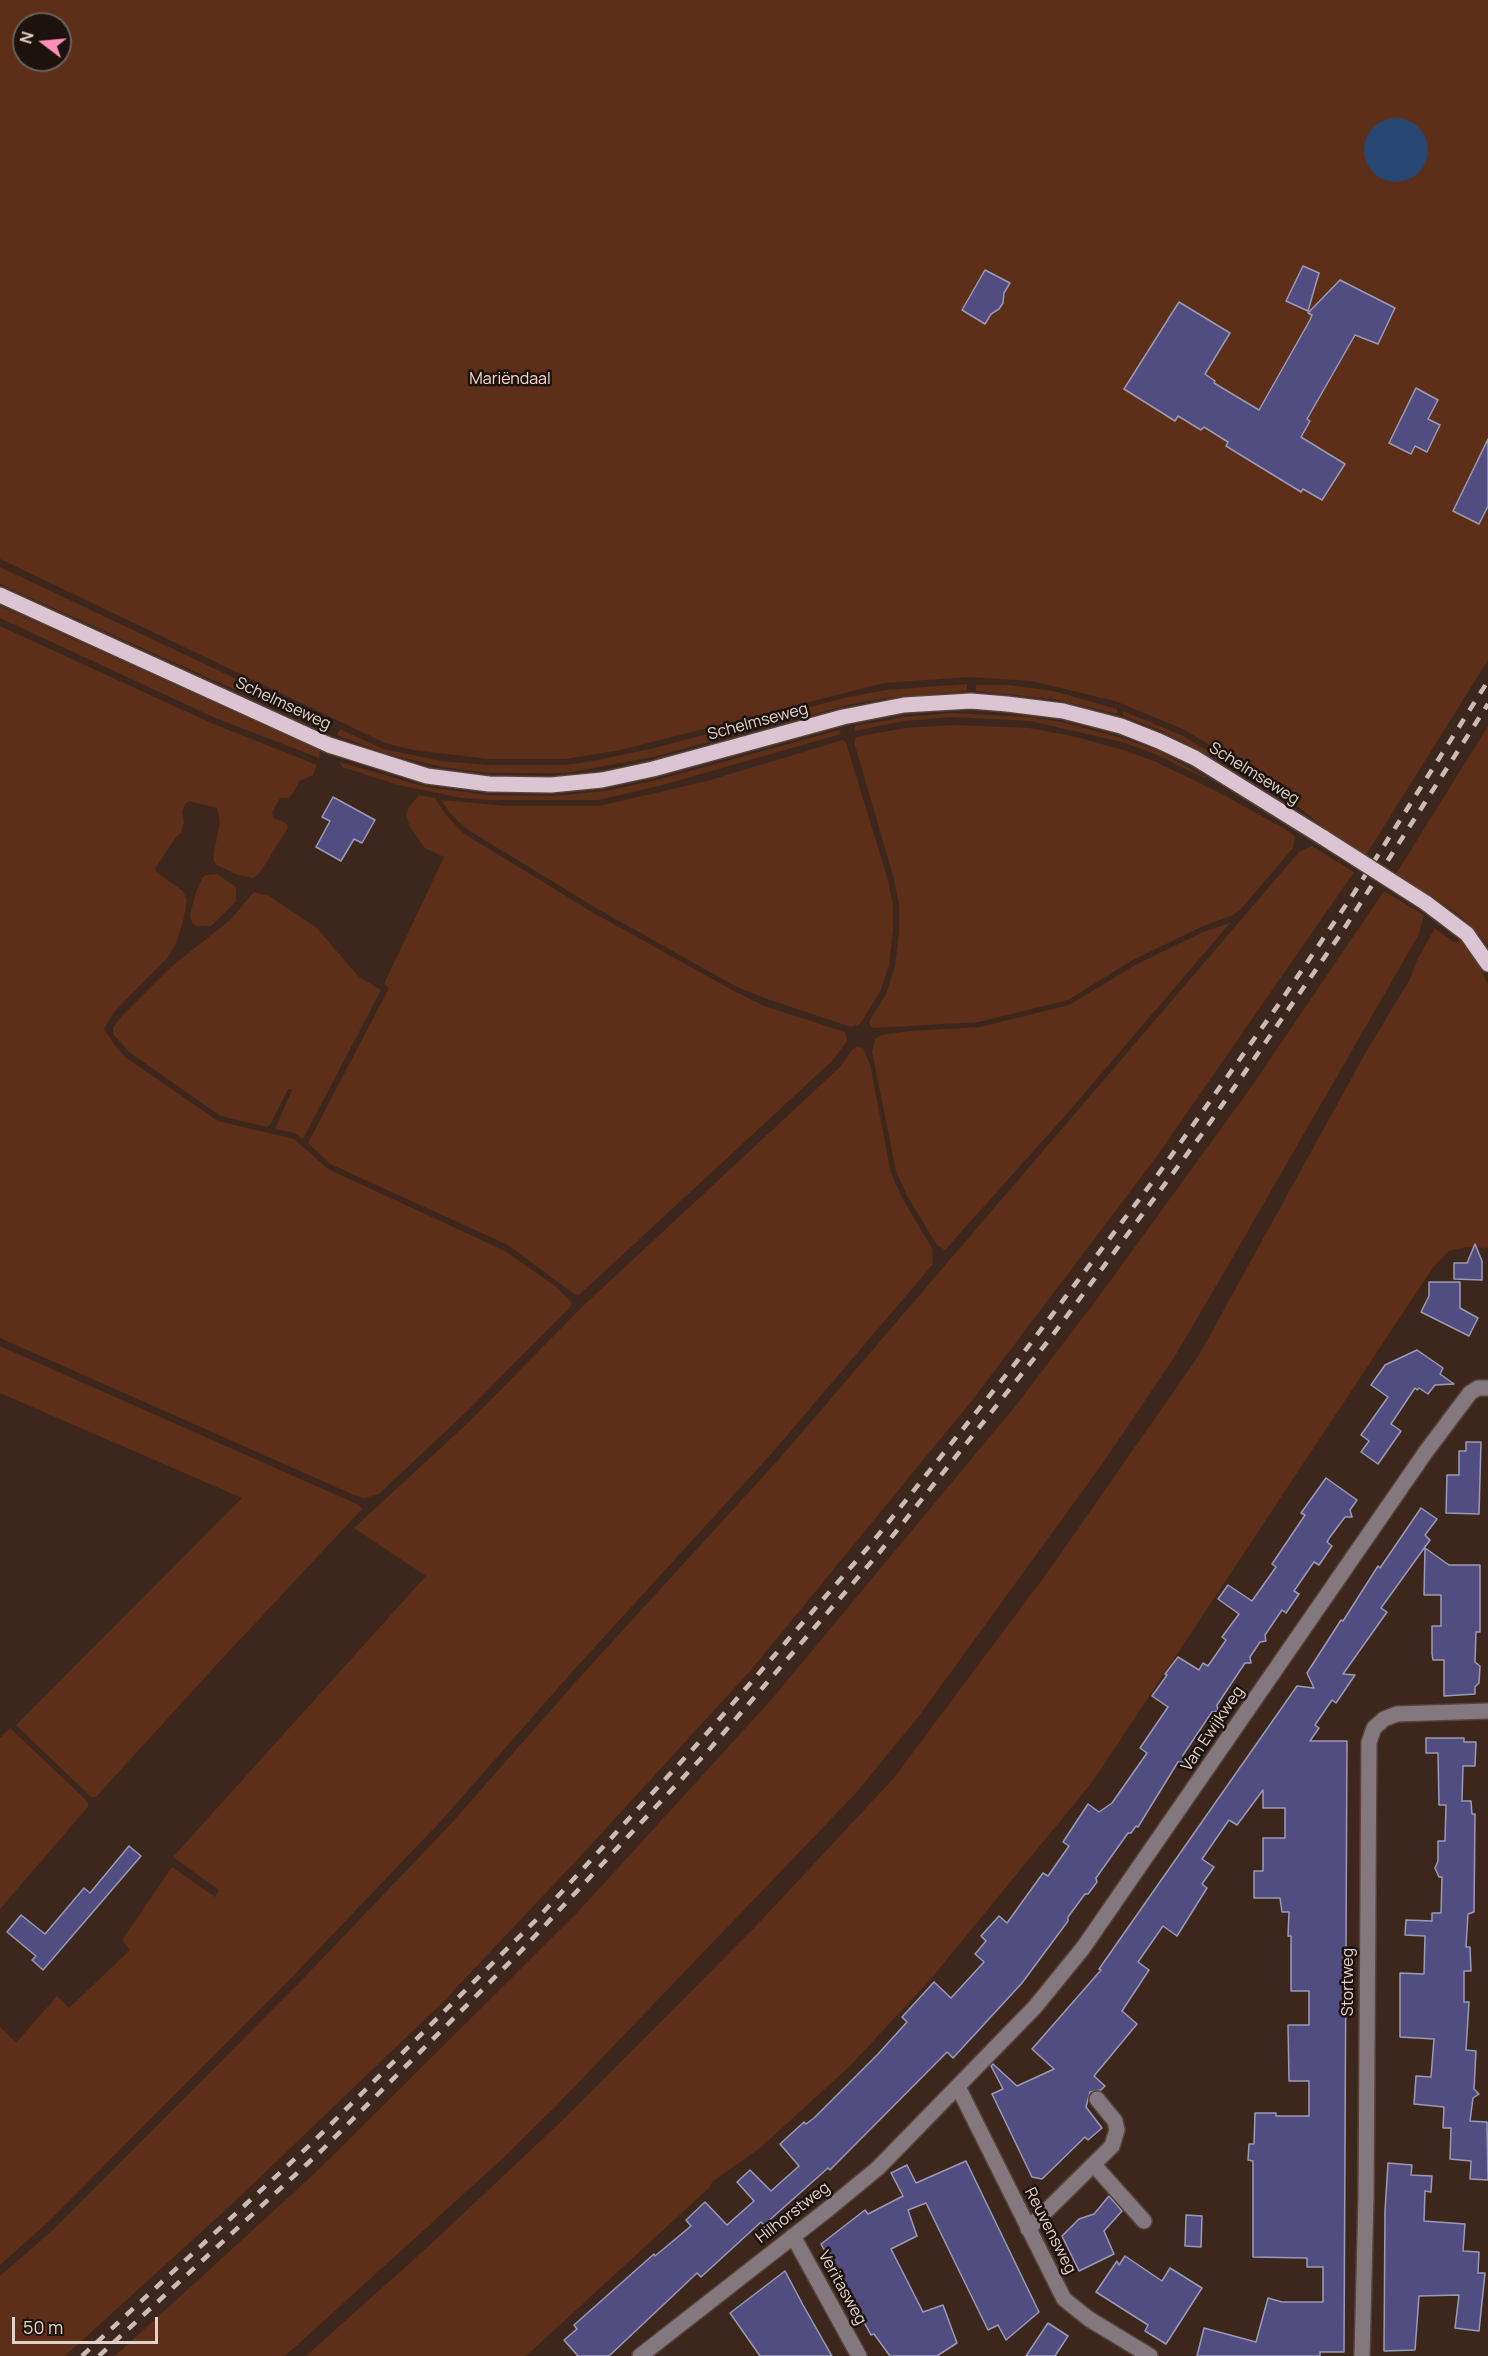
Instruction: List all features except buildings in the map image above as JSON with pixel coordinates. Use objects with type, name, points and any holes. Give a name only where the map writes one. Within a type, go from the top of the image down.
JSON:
[{"type":"main road","name":"Schelmseweg","points":[[0,595],[329,745],[427,776],[489,784],[551,785],[602,780],[652,769],[843,717],[904,705],[971,701],[1063,711],[1121,726],[1195,758],[1426,903],[1467,934],[1488,964]]},
{"type":"street","name":"Van Ewijkweg","points":[[958,2087],[1035,2007],[1083,1948],[1425,1453],[1470,1393],[1478,1388],[1488,1388]]},
{"type":"street","name":"Stortweg","points":[[1362,2356],[1366,2185],[1369,1742],[1374,1728],[1384,1719],[1397,1714],[1488,1711]]},
{"type":"street","name":"Reuvensweg","points":[[958,2087],[1064,2299],[1089,2319],[1150,2356]]},
{"type":"street","name":"Hilhorstweg","points":[[640,2356],[878,2168],[958,2087]]},
{"type":"street","points":[[1028,2229],[1112,2146],[1117,2130],[1115,2121],[1097,2099]]},
{"type":"street","points":[[1094,2165],[1144,2221]]},
{"type":"street","name":"Veritasweg","points":[[793,2236],[859,2356]]},
{"type":"green space","name":"Mariëndaal","points":[[0,0],[1488,0],[1488,660],[1366,855],[1323,827],[1244,766],[1183,729],[1115,701],[1031,681],[968,677],[884,683],[621,750],[565,759],[488,759],[413,750],[385,743],[0,559]]},
{"type":"green space","points":[[0,567],[325,721],[322,729],[0,584]]},
{"type":"green space","points":[[0,606],[320,751],[319,758],[213,717],[0,618]]},
{"type":"green space","points":[[0,626],[211,723],[317,765],[313,775],[299,781],[288,798],[280,798],[272,813],[274,818],[287,824],[288,828],[259,874],[253,878],[238,875],[217,865],[213,859],[220,821],[217,808],[189,801],[185,804],[182,812],[184,822],[181,833],[155,869],[183,891],[187,900],[183,922],[175,946],[167,958],[113,1013],[104,1029],[116,1047],[125,1057],[218,1121],[294,1139],[328,1169],[505,1251],[555,1286],[571,1302],[571,1306],[466,1412],[379,1494],[364,1498],[354,1495],[0,1338]]},
{"type":"green space","points":[[967,684],[967,691],[887,698],[852,704],[653,757],[567,773],[489,773],[442,767],[384,753],[337,735],[340,729],[383,749],[442,761],[488,765],[564,765],[650,749],[848,697],[886,690]]},
{"type":"green space","points":[[976,685],[1007,685],[1054,691],[1117,709],[1117,714],[1054,699],[976,691]]},
{"type":"green space","points":[[1123,711],[1181,735],[1222,759],[1222,762],[1162,731],[1123,716]]},
{"type":"green space","points":[[951,713],[1030,717],[1062,722],[1156,750],[1206,777],[1122,742],[1030,721],[953,717],[904,721],[855,731],[855,726],[904,717]]},
{"type":"green space","points":[[953,725],[1029,728],[1072,736],[1154,761],[1218,792],[1283,828],[1295,836],[1293,848],[1240,910],[1233,915],[1201,927],[1133,960],[1068,1000],[979,1022],[872,1028],[869,1022],[886,994],[895,966],[899,904],[894,879],[854,742],[856,737],[905,728]]},
{"type":"green space","points":[[1488,726],[1488,945],[1460,915],[1396,874]]},
{"type":"green space","points":[[839,730],[841,734],[659,786],[598,800],[462,798],[398,785],[342,767],[340,762],[426,787],[489,795],[553,796],[605,791],[657,780]]},
{"type":"green space","points":[[843,740],[846,743],[888,880],[893,905],[889,965],[880,992],[860,1024],[851,1027],[735,986],[596,908],[465,828],[441,800],[508,806],[599,806],[707,781]]},
{"type":"green space","points":[[419,795],[435,798],[446,815],[463,833],[592,912],[732,990],[764,1006],[845,1032],[847,1041],[832,1061],[579,1295],[574,1294],[508,1245],[330,1164],[308,1143],[389,988],[384,984],[444,857],[425,848],[410,827],[406,815],[409,807]]},
{"type":"green space","points":[[1312,846],[1354,872],[1157,1156],[974,1398],[751,1670],[444,2001],[232,2204],[65,2356],[0,2356],[0,2276],[54,2229],[299,1983],[448,1827],[581,1676],[780,1458],[1299,852]]},
{"type":"green space","points":[[217,874],[236,887],[236,902],[211,926],[197,926],[192,923],[190,915],[195,895],[202,878],[206,875]]},
{"type":"green space","points":[[1384,891],[1424,915],[1419,934],[1226,1269],[1175,1356],[1105,1460],[919,1716],[855,1794],[554,2108],[500,2161],[285,2356],[115,2356],[314,2174],[576,1914],[772,1699],[1017,1404],[1097,1299],[1252,1086]]},
{"type":"green space","points":[[254,892],[269,896],[317,928],[358,976],[381,990],[303,1139],[295,1133],[275,1129],[292,1090],[288,1089],[267,1127],[219,1115],[129,1052],[113,1034],[113,1028],[121,1017],[171,967],[230,920]]},
{"type":"green space","points":[[1230,923],[1071,1109],[945,1250],[937,1245],[907,1196],[896,1171],[872,1052],[875,1039],[882,1035],[910,1031],[980,1027],[1069,1005],[1135,965],[1203,932]]},
{"type":"green space","points":[[1435,928],[1453,942],[1461,941],[1475,959],[1488,984],[1488,1248],[1467,1247],[1449,1251],[1434,1266],[1093,1781],[930,1980],[849,2067],[760,2148],[712,2182],[710,2187],[526,2356],[306,2356],[431,2244],[569,2114],[756,1926],[893,1779],[1050,1569],[1199,1355],[1366,1052],[1410,979],[1417,960]]},
{"type":"green space","points":[[857,1047],[863,1048],[870,1064],[891,1173],[902,1198],[932,1248],[933,1264],[772,1453],[572,1672],[441,1821],[293,1976],[48,2222],[0,2265],[0,2027],[16,2043],[57,1996],[69,2008],[130,1950],[122,1940],[172,1867],[215,1897],[219,1890],[173,1857],[426,1576],[354,1528],[472,1419],[582,1307],[840,1067]]},
{"type":"green space","points":[[0,1346],[359,1505],[362,1509],[96,1797],[91,1797],[16,1725],[242,1498],[0,1393]]},
{"type":"green space","points":[[10,1728],[88,1802],[88,1807],[0,1909],[0,1738]]},
{"type":"water","points":[[1396,118],[1414,124],[1422,132],[1428,150],[1422,168],[1414,176],[1396,182],[1378,176],[1370,168],[1364,150],[1370,132],[1378,124]]},
{"type":"railway","points":[[82,2356],[312,2143],[536,1920],[702,1739],[871,1544],[1018,1360],[1159,1173],[1281,1001],[1354,893],[1488,681]]},
{"type":"railway","points":[[99,2356],[321,2151],[521,1951],[708,1751],[879,1553],[1052,1336],[1202,1134],[1342,932],[1488,704]]}]
